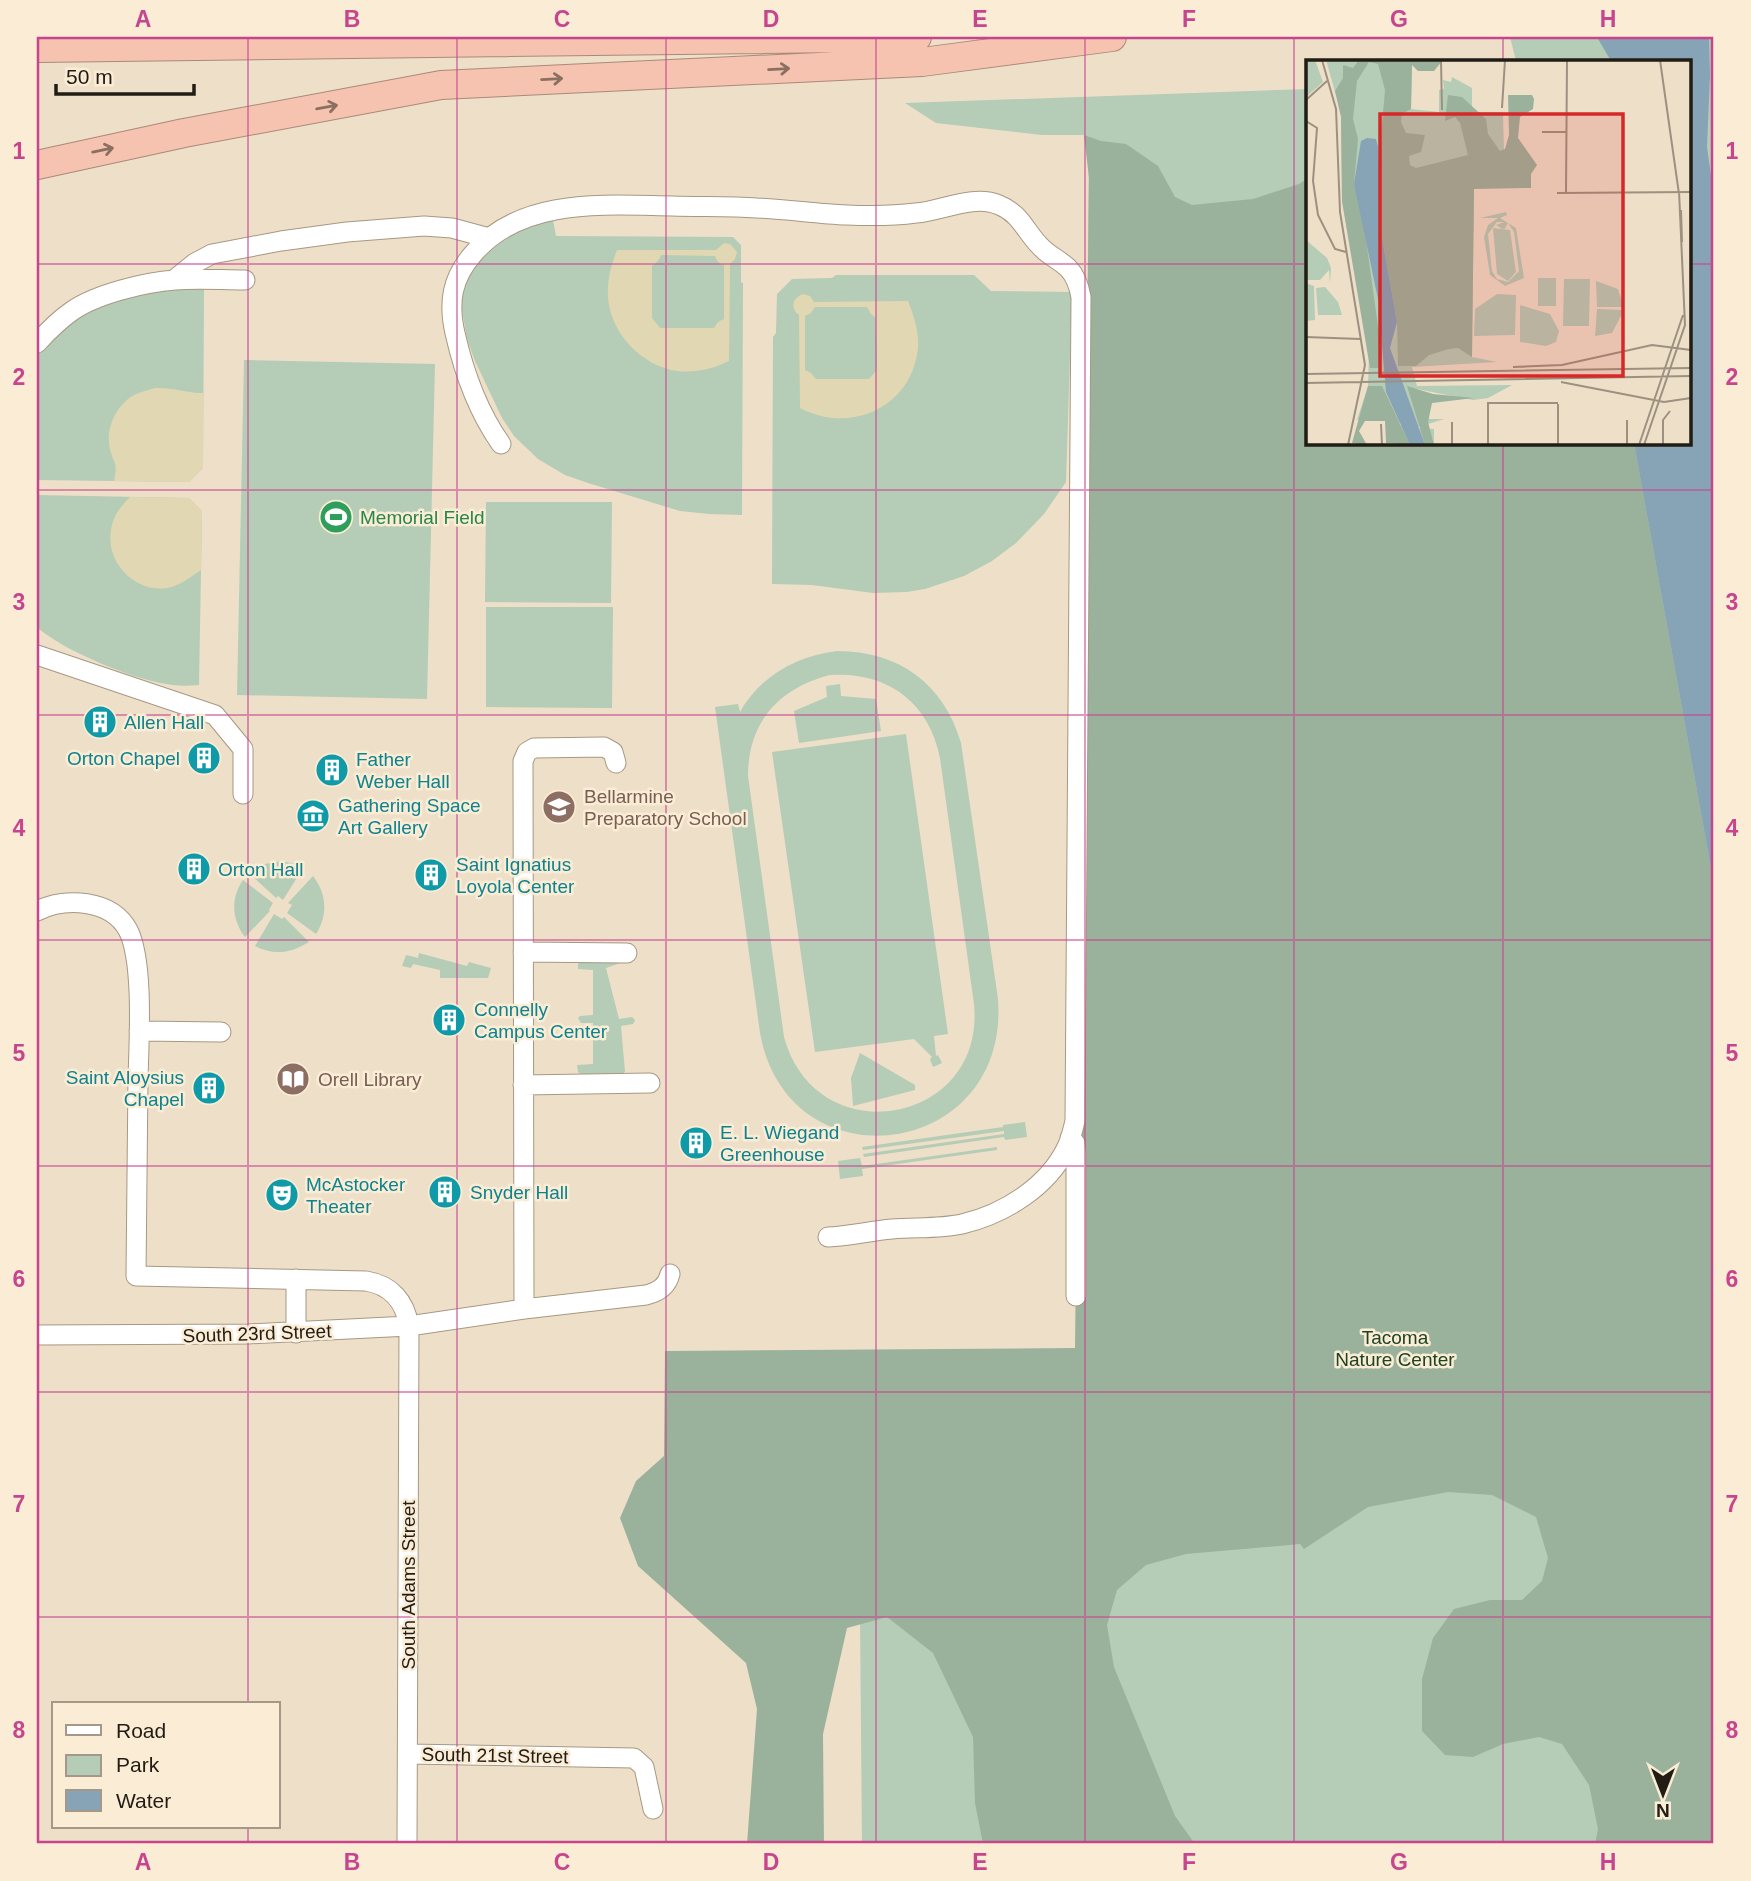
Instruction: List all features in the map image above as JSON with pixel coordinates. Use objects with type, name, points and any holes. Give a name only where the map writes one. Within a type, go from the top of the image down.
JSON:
[{"type":"highway","points":[[37,48],[917,37]]},
{"type":"highway","points":[[37,165],[184,133],[441,85],[922,62],[1112,37]]},
{"type":"street","points":[[501,444],[485,421],[469,384],[459,351],[451,306],[453,289],[460,268],[475,250],[514,222],[538,214],[572,207],[603,205],[758,208],[890,216],[920,213],[959,204],[996,203],[1021,220],[1042,249],[1068,268],[1077,281],[1081,311],[1075,1121],[1068,1145],[1057,1164],[1045,1179],[1011,1205],[963,1224],[828,1237]]},
{"type":"street","points":[[174,280],[195,262],[212,254],[347,232],[424,226],[452,228],[489,238]]},
{"type":"street","points":[[37,343],[74,310],[94,299],[122,290],[174,280],[245,280]]},
{"type":"street","points":[[37,655],[215,715],[243,749],[243,794]]},
{"type":"street","points":[[524,1310],[524,756],[534,748],[604,747],[613,752],[616,763]]},
{"type":"street","points":[[37,911],[54,905],[87,904],[112,912],[122,921],[132,942],[136,960],[139,1031],[136,1276],[377,1282],[401,1300],[409,1326]]},
{"type":"street","points":[[523,952],[627,953]]},
{"type":"street","points":[[139,1031],[221,1032]]},
{"type":"street","points":[[523,1085],[650,1083]]},
{"type":"street","points":[[1070,1138],[1075,1143],[1076,1153],[1076,1296]]},
{"type":"street","name":"South 23rd Street","points":[[37,1335],[221,1335],[409,1326],[656,1293],[668,1281],[670,1273]]},
{"type":"street","points":[[296,1279],[296,1332]]},
{"type":"street","name":"South Adams Street","points":[[407,1844],[409,1326]]},
{"type":"street","name":"South 21st Street","points":[[408,1754],[634,1758],[644,1767],[653,1809]]},
{"type":"green space","name":"Tacoma Nature Center","points":[[1510,37],[1714,37],[1714,1844],[862,1844],[860,1613],[1076,1613],[1089,137],[1042,135],[936,123],[905,103],[1306,89],[1306,444],[1692,444],[1692,60],[1516,60]]},
{"type":"green space","name":"Tacoma Nature Center","points":[[1084,135],[1101,141],[1126,144],[1158,166],[1175,197],[1192,205],[1253,199],[1306,179],[1306,444],[1634,444],[1714,885],[1714,1844],[1595,1844],[1598,1829],[1589,1785],[1562,1744],[1539,1737],[1503,1744],[1473,1757],[1445,1755],[1422,1731],[1422,1679],[1433,1638],[1454,1609],[1490,1600],[1522,1600],[1542,1581],[1548,1558],[1536,1517],[1492,1495],[1448,1492],[1368,1507],[1304,1549],[1300,1544],[1186,1554],[1146,1565],[1117,1590],[1107,1625],[1114,1667],[1175,1816],[1195,1844],[983,1844],[975,1803],[973,1737],[933,1653],[887,1617],[847,1628],[823,1734],[824,1844],[747,1844],[757,1709],[746,1663],[638,1566],[620,1518],[636,1481],[664,1456],[665,1351],[1075,1348],[1089,178]]},
{"type":"green space","points":[[553,220],[556,236],[733,237],[741,245],[742,515],[680,511],[565,475],[538,459],[514,436],[502,418],[467,339],[462,310],[465,283],[478,256],[524,226]]},
{"type":"green space","points":[[836,275],[974,275],[991,291],[1072,292],[1066,482],[1044,514],[1016,543],[992,561],[964,576],[907,592],[873,593],[812,585],[772,584],[773,337],[776,333],[777,294],[792,279],[832,278]]},
{"type":"green space","points":[[204,286],[203,468],[189,482],[37,480],[37,353],[59,327],[121,296]]},
{"type":"green space","name":"Memorial Field","points":[[244,360],[435,364],[427,699],[237,695]]},
{"type":"green space","points":[[37,495],[189,498],[202,511],[199,685],[166,684],[117,670],[63,645],[37,627]]},
{"type":"green space","points":[[486,502],[612,502],[611,603],[485,602]]},
{"type":"green space","points":[[486,607],[613,607],[612,708],[486,707]]},
{"type":"green space","points":[[837,651],[880,657],[916,675],[931,688],[943,704],[961,743],[998,999],[992,1053],[970,1094],[935,1121],[894,1134],[851,1133],[811,1116],[779,1083],[760,1033],[715,707],[738,704],[740,712],[748,699],[769,678],[794,663]],"holes":[[[830,675],[870,678],[902,694],[926,721],[934,738],[940,758],[974,1004],[971,1045],[954,1077],[928,1099],[895,1110],[861,1110],[829,1099],[802,1074],[784,1037],[748,776],[749,757],[760,724],[782,698],[812,681]]]},
{"type":"green space","points":[[840,684],[841,696],[876,699],[881,731],[799,743],[794,711],[827,697],[826,686]]},
{"type":"green space","points":[[906,734],[948,1034],[934,1036],[936,1056],[938,1055],[942,1063],[933,1067],[930,1059],[932,1057],[914,1039],[815,1052],[772,752]]},
{"type":"green space","points":[[281,861],[303,868],[283,900],[278,896],[276,898],[249,873],[265,864]]},
{"type":"green space","points":[[313,876],[321,890],[324,905],[323,919],[316,934],[287,913],[292,905],[288,903]]},
{"type":"green space","points":[[243,880],[273,903],[270,911],[245,937],[237,924],[234,909],[236,895]]},
{"type":"green space","points":[[274,914],[282,919],[284,917],[309,942],[282,952],[255,946]]},
{"type":"green space","points":[[419,953],[467,966],[469,962],[491,968],[488,978],[440,978],[440,970],[413,964],[411,968],[402,966],[406,955],[418,958]]},
{"type":"green space","points":[[580,962],[620,963],[606,968],[619,1019],[632,1017],[635,1020],[633,1024],[621,1026],[624,1077],[583,1076],[578,1072],[577,1065],[593,1064],[593,1023],[581,1023],[578,1018],[593,1015],[593,970],[578,969]]},
{"type":"green space","points":[[860,1053],[915,1085],[915,1090],[853,1106],[851,1078]]},
{"type":"green space","points":[[1025,1122],[1027,1137],[1005,1140],[1004,1137],[864,1157],[863,1154],[1004,1134],[1004,1131],[863,1150],[862,1147]]},
{"type":"green space","points":[[997,1147],[997,1150],[862,1169],[863,1176],[840,1179],[838,1161],[860,1158],[862,1166]]},
{"type":"sand","points":[[724,243],[730,244],[737,252],[730,264],[729,361],[710,368],[677,371],[664,368],[640,355],[621,335],[610,310],[608,285],[617,250],[716,250]],"holes":[[[661,255],[715,256],[718,262],[724,265],[724,319],[714,328],[660,328],[652,318],[652,266]]]},
{"type":"sand","points":[[799,296],[810,296],[814,302],[908,301],[916,324],[918,348],[913,369],[904,386],[891,400],[876,410],[839,418],[819,416],[800,408],[799,315],[793,307]],"holes":[[[815,307],[867,307],[876,318],[877,370],[869,379],[816,379],[805,370],[805,316]]]},
{"type":"sand","points":[[155,388],[203,393],[203,468],[189,482],[114,481],[116,467],[109,441],[113,418],[128,399]]},
{"type":"sand","points":[[130,497],[189,498],[202,511],[201,570],[181,583],[167,588],[144,586],[125,573],[118,564],[110,542],[113,520]]},
{"type":"water","points":[[1597,37],[1709,37],[1707,147],[1714,197],[1714,885],[1634,444],[1692,444],[1692,60],[1610,60]]},
{"type":"place","name":"Memorial Field","points":[[336,517]]},
{"type":"place","name":"Allen Hall","points":[[100,722]]},
{"type":"place","name":"Orton Chapel","points":[[204,758]]},
{"type":"place","name":"Father Weber Hall","points":[[332,770]]},
{"type":"place","name":"Bellarmine Preparatory School","points":[[559,807]]},
{"type":"place","name":"Gathering Space Art Gallery","points":[[313,816]]},
{"type":"place","name":"Orton Hall","points":[[194,869]]},
{"type":"place","name":"Saint Ignatius Loyola Center","points":[[431,875]]},
{"type":"place","name":"Connelly Campus Center","points":[[449,1020]]},
{"type":"place","name":"Orell Library","points":[[293,1079]]},
{"type":"place","name":"Saint Aloysius Chapel","points":[[209,1088]]},
{"type":"place","name":"E. L. Wiegand Greenhouse","points":[[696,1143]]},
{"type":"place","name":"Snyder Hall","points":[[445,1192]]},
{"type":"place","name":"McAstocker Theater","points":[[282,1195]]}]
